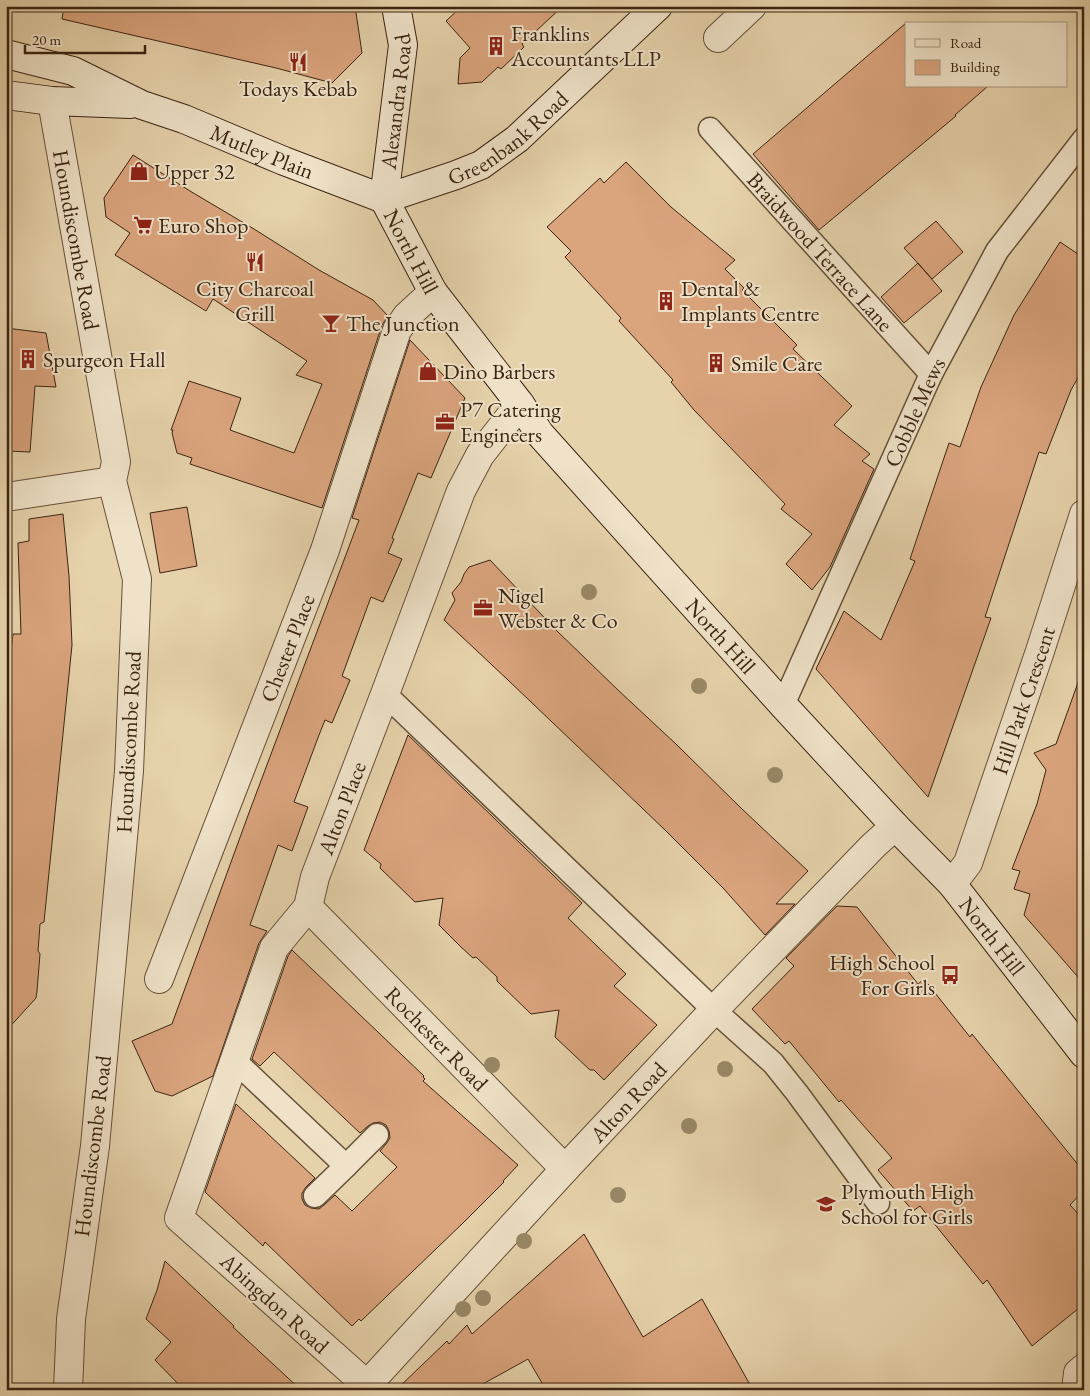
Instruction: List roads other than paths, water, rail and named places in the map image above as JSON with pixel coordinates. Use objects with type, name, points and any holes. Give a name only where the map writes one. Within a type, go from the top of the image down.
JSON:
[{"type":"street","name":"Alexandra Road","points":[[384,199],[403,45],[396,6]]},
{"type":"street","name":"Greenbank Road","points":[[384,199],[481,165],[517,139],[658,6]]},
{"type":"street","points":[[718,38],[752,6]]},
{"type":"street","name":"Mutley Plain","points":[[6,54],[73,72],[142,105],[184,119],[384,199]]},
{"type":"street","name":"Mutley Plain","points":[[6,95],[52,101],[142,105]]},
{"type":"street","name":"Houndiscombe Road","points":[[52,101],[116,462],[112,481],[137,580],[129,771],[95,1146],[71,1319],[68,1390]]},
{"type":"street","name":"North Hill","points":[[384,199],[433,292],[520,404],[540,434],[782,705],[894,826],[952,884],[1084,1054]]},
{"type":"street","name":"Chester Place","points":[[159,979],[325,550],[397,330],[407,316],[433,292]]},
{"type":"street","name":"Alton Place","points":[[178,1218],[274,948],[308,907],[315,877],[461,491],[480,455],[520,404]]},
{"type":"street","points":[[6,498],[112,481]]},
{"type":"street","name":"Hill Park Crescent","points":[[952,884],[968,863],[1084,514]]},
{"type":"street","name":"Alton Road","points":[[369,1387],[565,1169],[714,1010],[894,826]]},
{"type":"street","name":"Rochester Road","points":[[308,907],[565,1169]]},
{"type":"street","name":"Abingdon Road","points":[[178,1218],[369,1387]]},
{"type":"lane","name":"Braidwood Terrace Lane","points":[[710,129],[931,374]]},
{"type":"lane","name":"Cobble Mews","points":[[782,705],[931,374],[997,251],[1084,140]]},
{"type":"lane","points":[[385,694],[714,1010],[756,1047],[797,1093],[878,1204]]},
{"type":"lane","points":[[234,1060],[346,1166]]},
{"type":"lane","points":[[315,1196],[377,1135]]},
{"type":"place","name":"Franklins Accountants LLP","points":[[496,46]]},
{"type":"place","name":"Todays Kebab","points":[[298,62]]},
{"type":"place","name":"Upper 32","points":[[139,171]]},
{"type":"place","name":"Euro Shop","points":[[143,225]]},
{"type":"place","name":"City Charcoal Grill","points":[[255,262]]},
{"type":"place","name":"Dental & Implants Centre","points":[[666,301]]},
{"type":"place","name":"The Junction","points":[[331,323]]},
{"type":"place","name":"Spurgeon Hall","points":[[28,359]]},
{"type":"place","name":"Smile Care","points":[[716,363]]},
{"type":"place","name":"Dino Barbers","points":[[428,371]]},
{"type":"place","name":"P7 Catering Engineers","points":[[445,422]]},
{"type":"place","name":"Nigel Webster & Co","points":[[483,608]]},
{"type":"place","name":"High School For Girls","points":[[950,975]]},
{"type":"place","name":"Plymouth High School for Girls","points":[[826,1204]]}]
